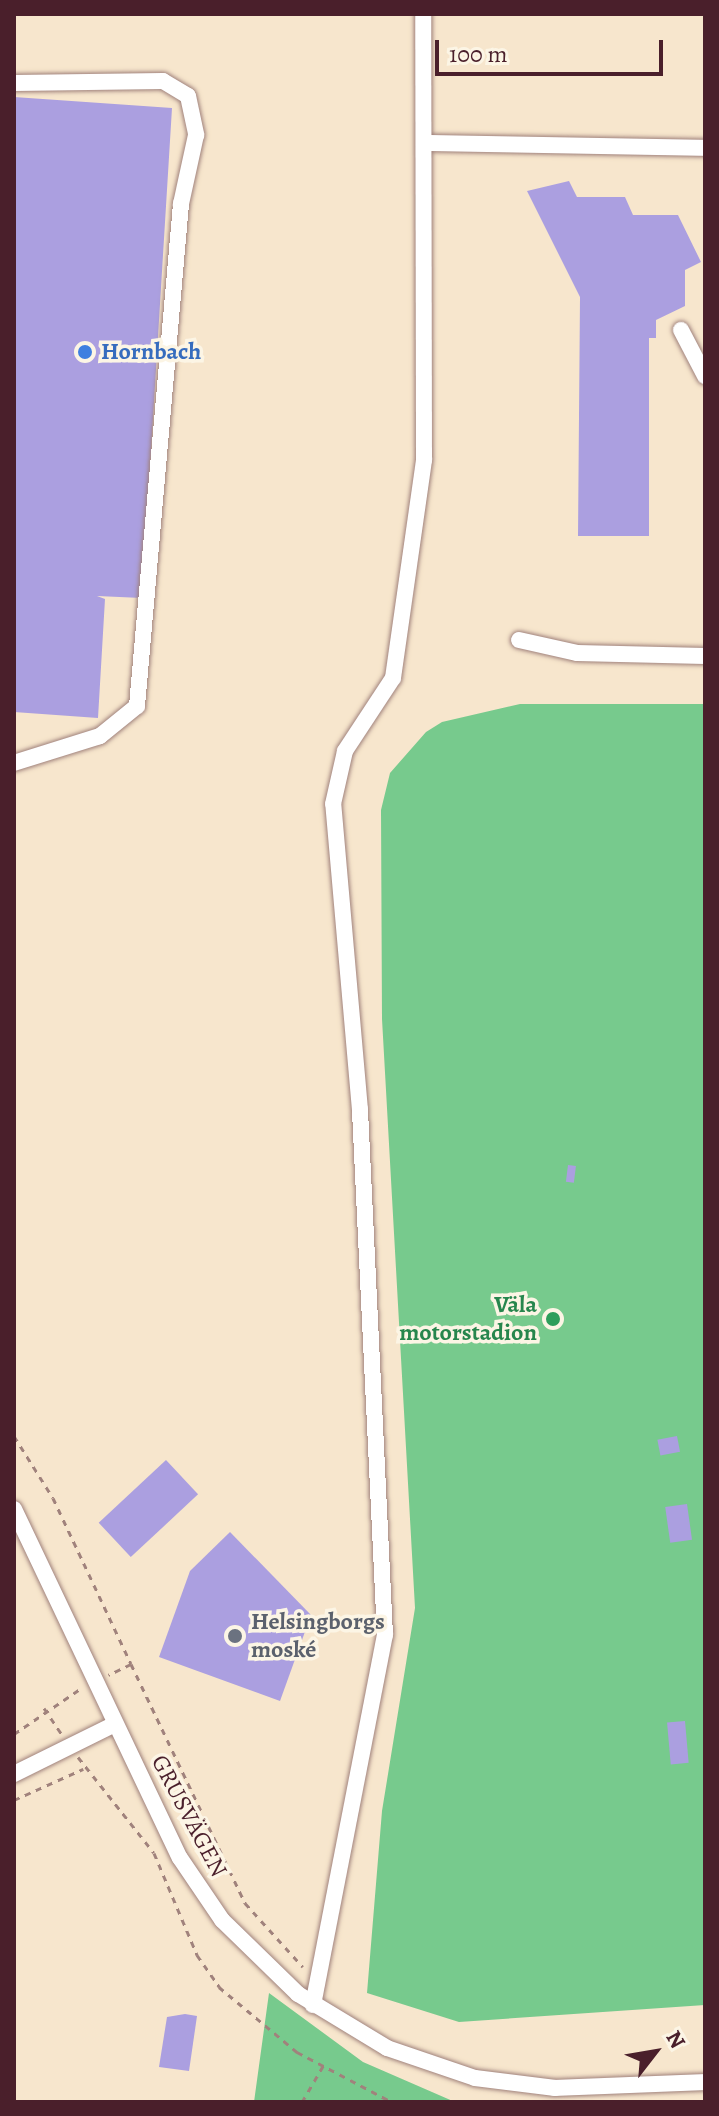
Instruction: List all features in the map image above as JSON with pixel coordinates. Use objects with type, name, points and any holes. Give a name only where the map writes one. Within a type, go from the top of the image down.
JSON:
[{"type":"street","points":[[313,2005],[385,1635],[360,1110],[333,804],[345,751],[393,678],[424,460],[423,14]]},
{"type":"street","points":[[14,83],[163,81],[188,96],[196,135],[181,204],[137,706],[100,736],[14,763]]},
{"type":"street","points":[[424,143],[705,148]]},
{"type":"street","points":[[681,330],[705,376]]},
{"type":"street","points":[[519,640],[577,653],[705,656]]},
{"type":"street","name":"GRUSVÄGEN","points":[[14,1509],[115,1724],[201,1893],[246,1947],[313,2005],[387,2048],[475,2078],[578,2089],[705,2082]]},
{"type":"street","points":[[14,1774],[115,1724]]},
{"type":"path","points":[[131,1664],[245,1903],[319,1980]]},
{"type":"path","points":[[44,1708],[85,1768],[154,1853],[210,1977],[258,2023],[323,2066],[392,2102]]},
{"type":"path","points":[[14,1800],[85,1768]]},
{"type":"path","points":[[302,2102],[323,2066]]},
{"type":"green space","name":"Väla motorstadion","points":[[520,704],[705,704],[705,2005],[459,2022],[367,1993],[382,1811],[415,1608],[382,1019],[381,810],[390,773],[426,732],[442,722]]},
{"type":"green space","points":[[269,1993],[363,2062],[455,2102],[254,2102]]},
{"type":"building","name":"Hornbach","points":[[14,97],[172,108],[142,598],[97,596],[105,599],[98,718],[14,712]]},
{"type":"building","points":[[569,181],[577,197],[625,197],[633,215],[678,215],[701,262],[685,270],[685,306],[656,320],[656,338],[649,338],[649,536],[578,536],[580,297],[527,191]]},
{"type":"building","points":[[568,1165],[576,1166],[574,1183],[566,1182]]},
{"type":"building","points":[[677,1436],[680,1452],[660,1456],[657,1440]]},
{"type":"building","points":[[166,1460],[198,1494],[131,1557],[99,1523]]},
{"type":"building","points":[[687,1504],[692,1540],[670,1543],[665,1507]]},
{"type":"building","name":"Helsingborgs moské","points":[[230,1532],[311,1615],[280,1701],[159,1657],[190,1571]]},
{"type":"building","points":[[685,1721],[689,1763],[671,1764],[667,1723]]},
{"type":"building","points":[[197,2016],[189,2071],[159,2067],[167,2017]]},
{"type":"place","name":"Hornbach","points":[[85,352]]},
{"type":"place","name":"Väla motorstadion","points":[[553,1319]]},
{"type":"place","name":"Helsingborgs moské","points":[[235,1636]]}]
